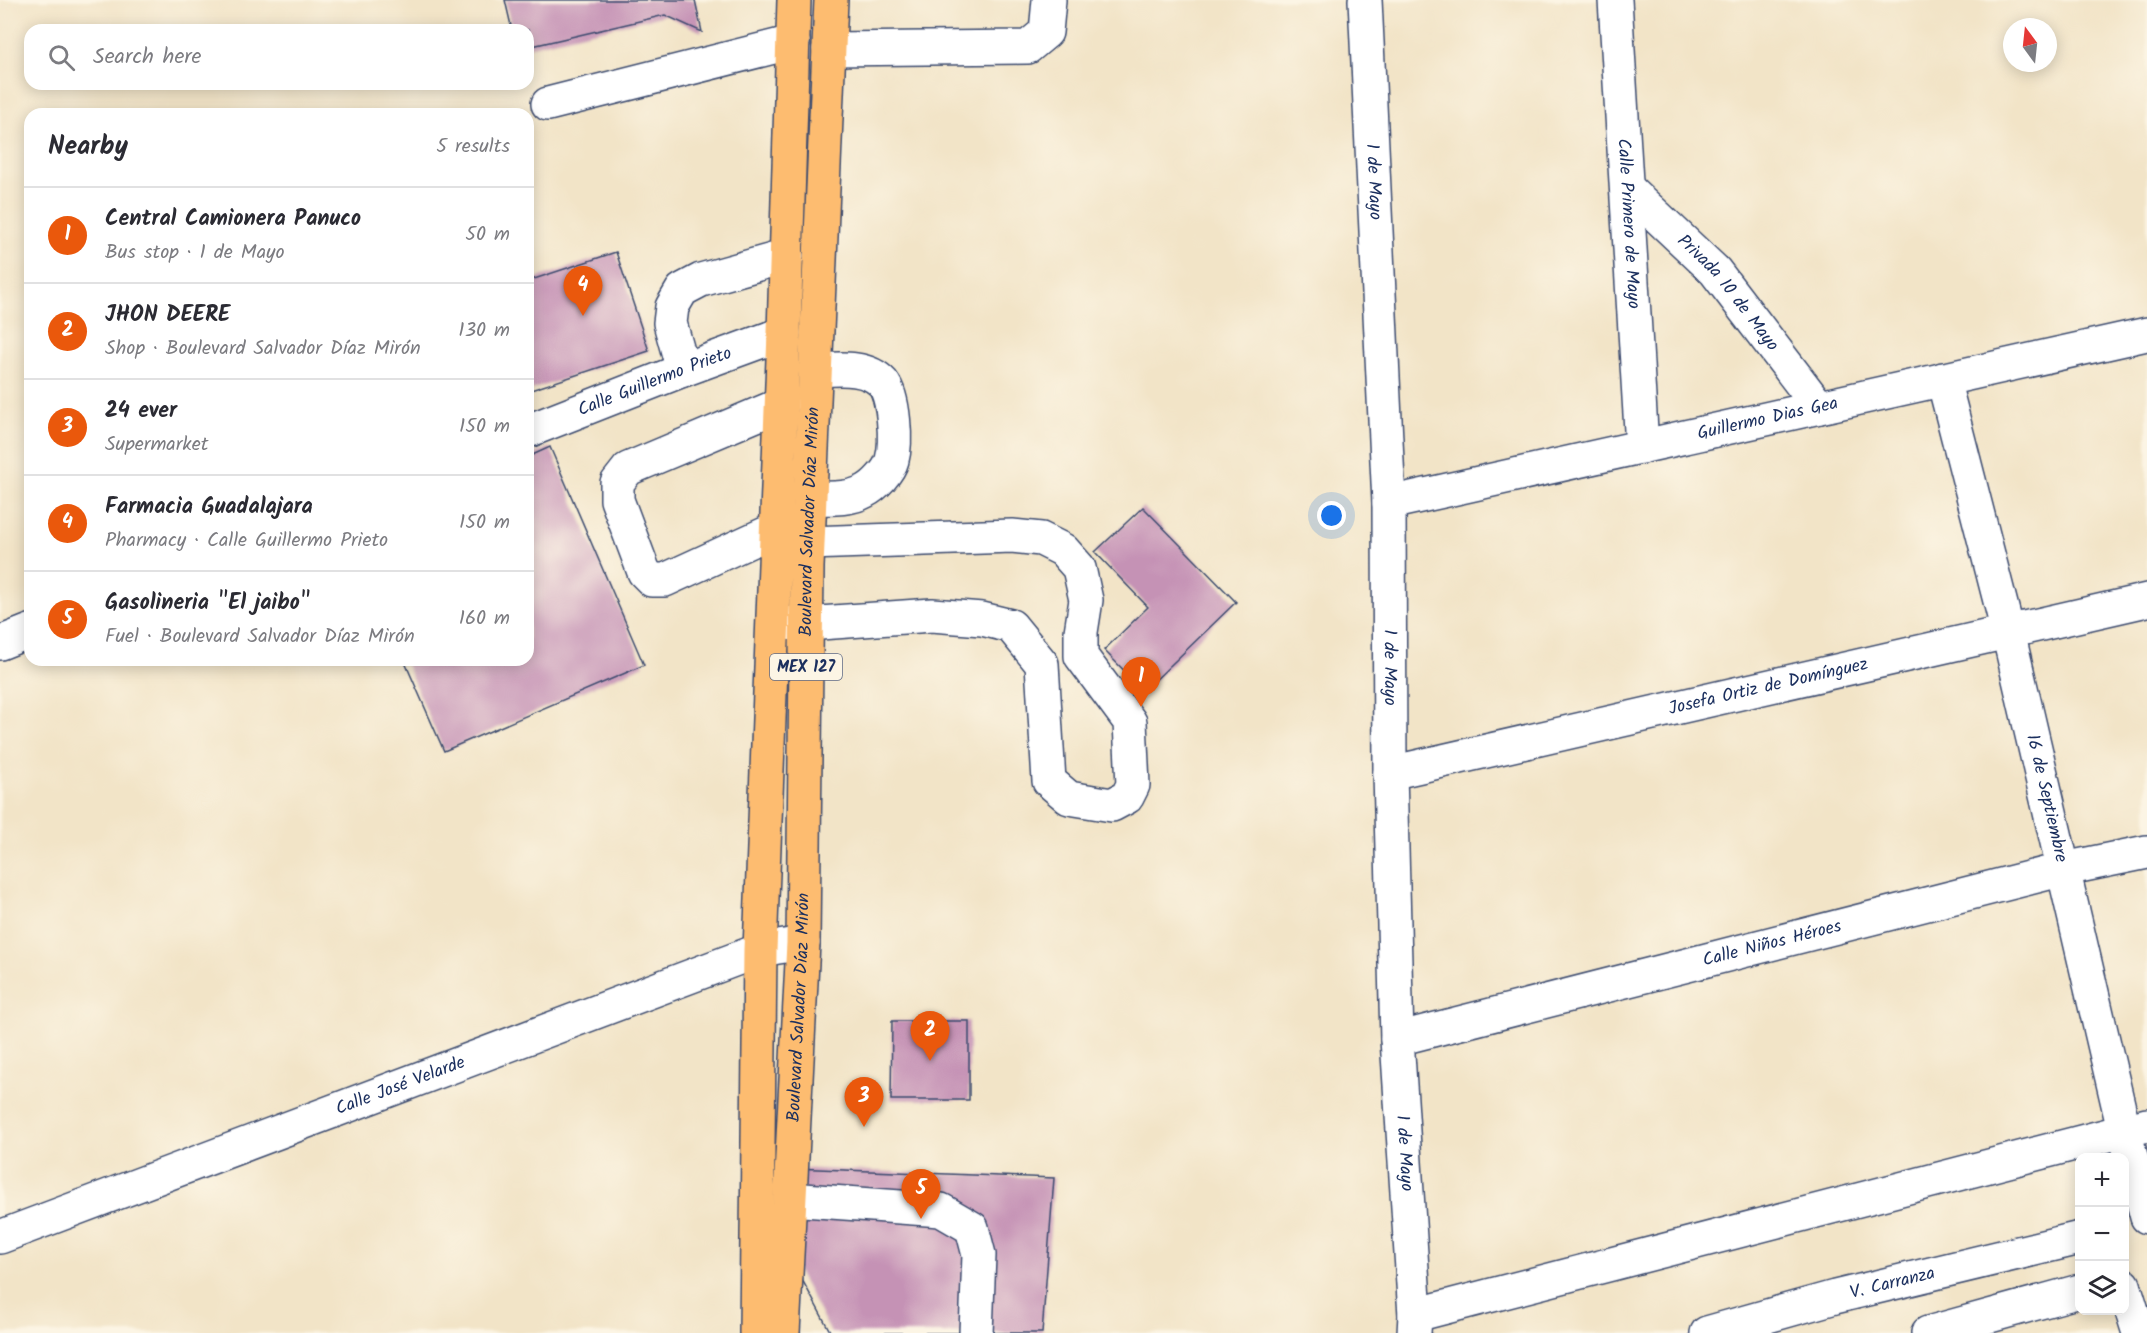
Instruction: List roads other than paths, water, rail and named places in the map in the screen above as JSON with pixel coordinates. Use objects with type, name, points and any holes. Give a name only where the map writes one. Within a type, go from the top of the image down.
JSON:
[{"type":"main road","name":"Boulevard Salvador Díaz Mirón","points":[[756,1333],[760,950],[782,404],[794,0]]},
{"type":"main road","name":"Boulevard Salvador Díaz Mirón","points":[[783,1333],[803,943],[808,543],[831,0]]},
{"type":"street","points":[[829,49],[1028,47],[1046,32],[1049,0]]},
{"type":"street","name":"1 de Mayo","points":[[1365,0],[1389,503],[1390,773],[1397,1039],[1414,1324]]},
{"type":"street","name":"Calle Primero de Mayo","points":[[1615,0],[1642,447]]},
{"type":"street","points":[[548,104],[793,42]]},
{"type":"street","name":"Privada 10 de Mayo","points":[[1627,188],[1715,271],[1819,407]]},
{"type":"street","points":[[683,370],[670,323],[672,307],[682,290],[701,280],[786,256]]},
{"type":"street","name":"Calle Guillermo Prieto","points":[[534,429],[784,333]]},
{"type":"street","name":"Guillermo Dias Gea","points":[[1389,503],[2147,334]]},
{"type":"street","points":[[810,498],[842,497],[865,491],[881,478],[892,461],[894,415],[890,396],[882,382],[868,373],[845,368],[816,370]]},
{"type":"street","name":"16 de Septiembre","points":[[1943,379],[2008,632],[2064,869],[2135,1127],[2147,1219]]},
{"type":"street","points":[[772,623],[806,624],[932,615],[982,619],[1011,627],[1042,664],[1049,781],[1069,798],[1112,805],[1127,797],[1133,785],[1130,722],[1081,656],[1081,632],[1086,600],[1079,568],[1063,550],[1041,539],[1012,536],[808,543],[776,536],[665,580],[652,580],[644,572],[617,500],[617,483],[628,470],[782,404]]},
{"type":"street","name":"Josefa Ortiz de Domínguez","points":[[1390,773],[2147,600]]},
{"type":"street","points":[[0,643],[24,633]]},
{"type":"street","name":"Calle Niños Héroes","points":[[1397,1039],[2064,869],[2147,852]]},
{"type":"street","name":"Calle José Velarde","points":[[0,1237],[760,950],[803,943]]},
{"type":"street","points":[[1414,1324],[2135,1127]]},
{"type":"street","points":[[790,1199],[941,1210],[972,1228],[979,1255],[976,1333]]},
{"type":"street","points":[[2129,1225],[2147,1219]]},
{"type":"street","name":"V. Carranza","points":[[1707,1333],[1834,1297],[2075,1239]]},
{"type":"street","points":[[2129,1277],[2147,1272]]},
{"type":"street","points":[[1928,1333],[2075,1292]]},
{"type":"street","points":[[2129,1301],[2139,1333]]},
{"type":"place","name":"Farmacia Guadalajara","points":[[583,316]]},
{"type":"place","name":"Central Camionera Panuco","points":[[1141,707]]},
{"type":"place","name":"JHON DEERE","points":[[930,1061]]},
{"type":"place","name":"24 ever","points":[[864,1127]]},
{"type":"place","name":"Gasolineria \"El jaibo\"","points":[[921,1219]]}]
